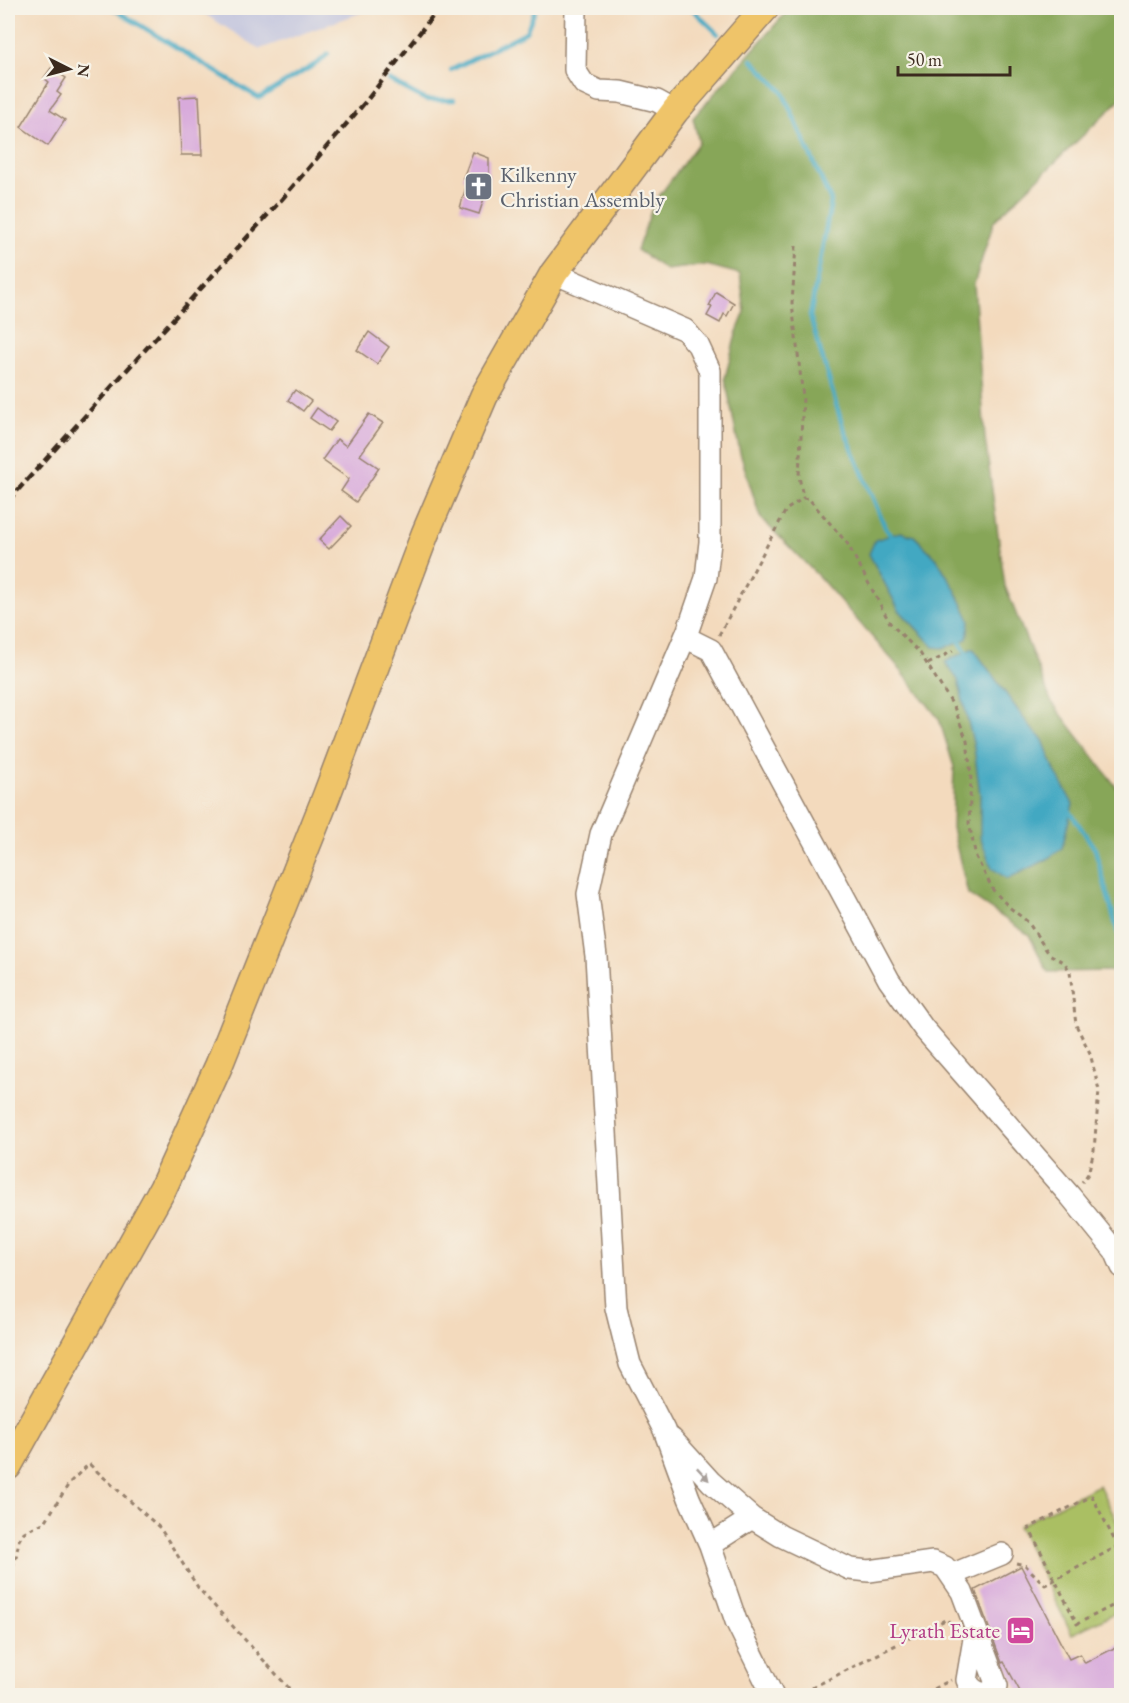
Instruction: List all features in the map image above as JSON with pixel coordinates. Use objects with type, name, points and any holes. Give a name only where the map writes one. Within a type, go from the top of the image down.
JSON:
[{"type":"main road","points":[[8,1466],[163,1188],[219,1065],[326,797],[439,502],[484,396],[554,273],[675,111],[765,8]]},
{"type":"street","points":[[576,8],[575,70],[584,84],[599,91],[620,92],[657,101],[675,111]]},
{"type":"street","points":[[554,273],[685,330],[698,345],[710,371],[710,542],[706,578],[685,637],[601,834],[588,894],[596,956],[616,1308],[630,1364],[664,1430],[689,1498],[710,1545],[736,1621],[773,1695]]},
{"type":"street","points":[[685,637],[711,650],[889,980],[924,1029],[1071,1197],[1115,1251],[1122,1267]]},
{"type":"street","points":[[664,1430],[711,1482],[752,1518],[782,1536],[850,1569],[869,1571],[933,1562],[945,1568],[962,1592],[997,1686],[986,1694],[979,1693],[968,1685],[967,1672],[974,1627]]},
{"type":"street","points":[[710,1545],[752,1518]]},
{"type":"street","points":[[951,1575],[1002,1554]]},
{"type":"path","points":[[796,246],[792,303],[803,397],[799,476],[803,498]]},
{"type":"path","points":[[711,650],[786,510],[803,498],[809,499],[847,543],[890,623],[920,653],[954,707],[967,741],[971,775],[969,823],[976,857],[993,890],[1008,907],[1028,922],[1049,954],[1065,963],[1070,972],[1076,1025],[1090,1053],[1099,1090],[1092,1158],[1088,1174],[1071,1197]]},
{"type":"path","points":[[928,664],[953,651]]},
{"type":"path","points":[[8,1575],[15,1563],[19,1540],[24,1532],[45,1522],[70,1482],[89,1464],[160,1528],[200,1589],[296,1695]]},
{"type":"path","points":[[1122,1555],[1092,1496],[1029,1528],[1077,1624],[1122,1601]]},
{"type":"path","points":[[1025,1565],[1045,1585],[1122,1544]]},
{"type":"path","points":[[796,1695],[947,1619],[955,1632],[974,1627]]},
{"type":"path","points":[[930,1695],[933,1689],[967,1672]]},
{"type":"shaded area","points":[[195,8],[374,8],[260,49]]},
{"type":"green space","points":[[790,8],[1121,8],[1121,99],[994,221],[974,284],[985,438],[1005,586],[1051,701],[1121,793],[1121,983],[1114,971],[1048,972],[1029,935],[968,894],[952,828],[954,767],[939,719],[895,663],[821,579],[760,517],[740,453],[725,378],[736,334],[745,312],[740,274],[706,265],[666,270],[637,250],[654,203],[699,142],[693,118]]},
{"type":"green space","points":[[1099,1485],[1121,1530],[1121,1610],[1072,1634],[1018,1526]]},
{"type":"water","points":[[900,532],[914,536],[937,559],[970,620],[967,639],[943,648],[934,647],[899,610],[869,554],[875,540]]},
{"type":"water","points":[[973,648],[1030,727],[1043,740],[1055,771],[1073,804],[1062,848],[1046,860],[1007,879],[992,868],[980,837],[980,795],[974,747],[958,680],[945,662]]},
{"type":"building","points":[[51,68],[66,78],[57,92],[61,95],[50,110],[65,120],[48,146],[21,127],[49,82],[44,78]]},
{"type":"building","points":[[199,96],[202,155],[181,155],[179,97]]},
{"type":"building","points":[[473,152],[489,158],[489,183],[479,214],[460,208],[468,180],[463,178]]},
{"type":"building","points":[[716,292],[734,303],[727,316],[724,314],[720,323],[707,316]]},
{"type":"building","points":[[369,332],[389,347],[377,364],[357,350]]},
{"type":"building","points":[[295,390],[311,401],[303,411],[288,400]]},
{"type":"building","points":[[317,408],[336,422],[329,431],[310,418]]},
{"type":"building","points":[[369,414],[383,423],[360,455],[379,468],[356,502],[341,491],[349,479],[322,460],[337,439],[346,446]]},
{"type":"building","points":[[341,516],[351,526],[329,549],[319,540]]},
{"type":"building","name":"Lyrath Estate","points":[[1021,1566],[1069,1659],[1080,1654],[1085,1663],[1122,1644],[1122,1695],[1022,1695],[1004,1662],[1002,1663],[975,1590]]},
{"type":"waterway","points":[[112,8],[259,98],[319,62],[328,54]]},
{"type":"waterway","points":[[451,70],[526,32],[536,8]]},
{"type":"waterway","points":[[691,8],[718,34]]},
{"type":"waterway","points":[[752,60],[782,91],[831,201],[810,316],[842,424],[885,527],[893,539]]},
{"type":"waterway","points":[[389,80],[426,100],[454,100]]},
{"type":"waterway","points":[[958,639],[968,655]]},
{"type":"waterway","points":[[1069,810],[1095,849],[1118,933],[1122,935]]},
{"type":"railway","points":[[8,501],[282,199],[367,100],[439,8]]},
{"type":"place","name":"Kilkenny Christian Assembly","points":[[479,187]]},
{"type":"place","name":"Lyrath Estate","points":[[1021,1630]]}]
